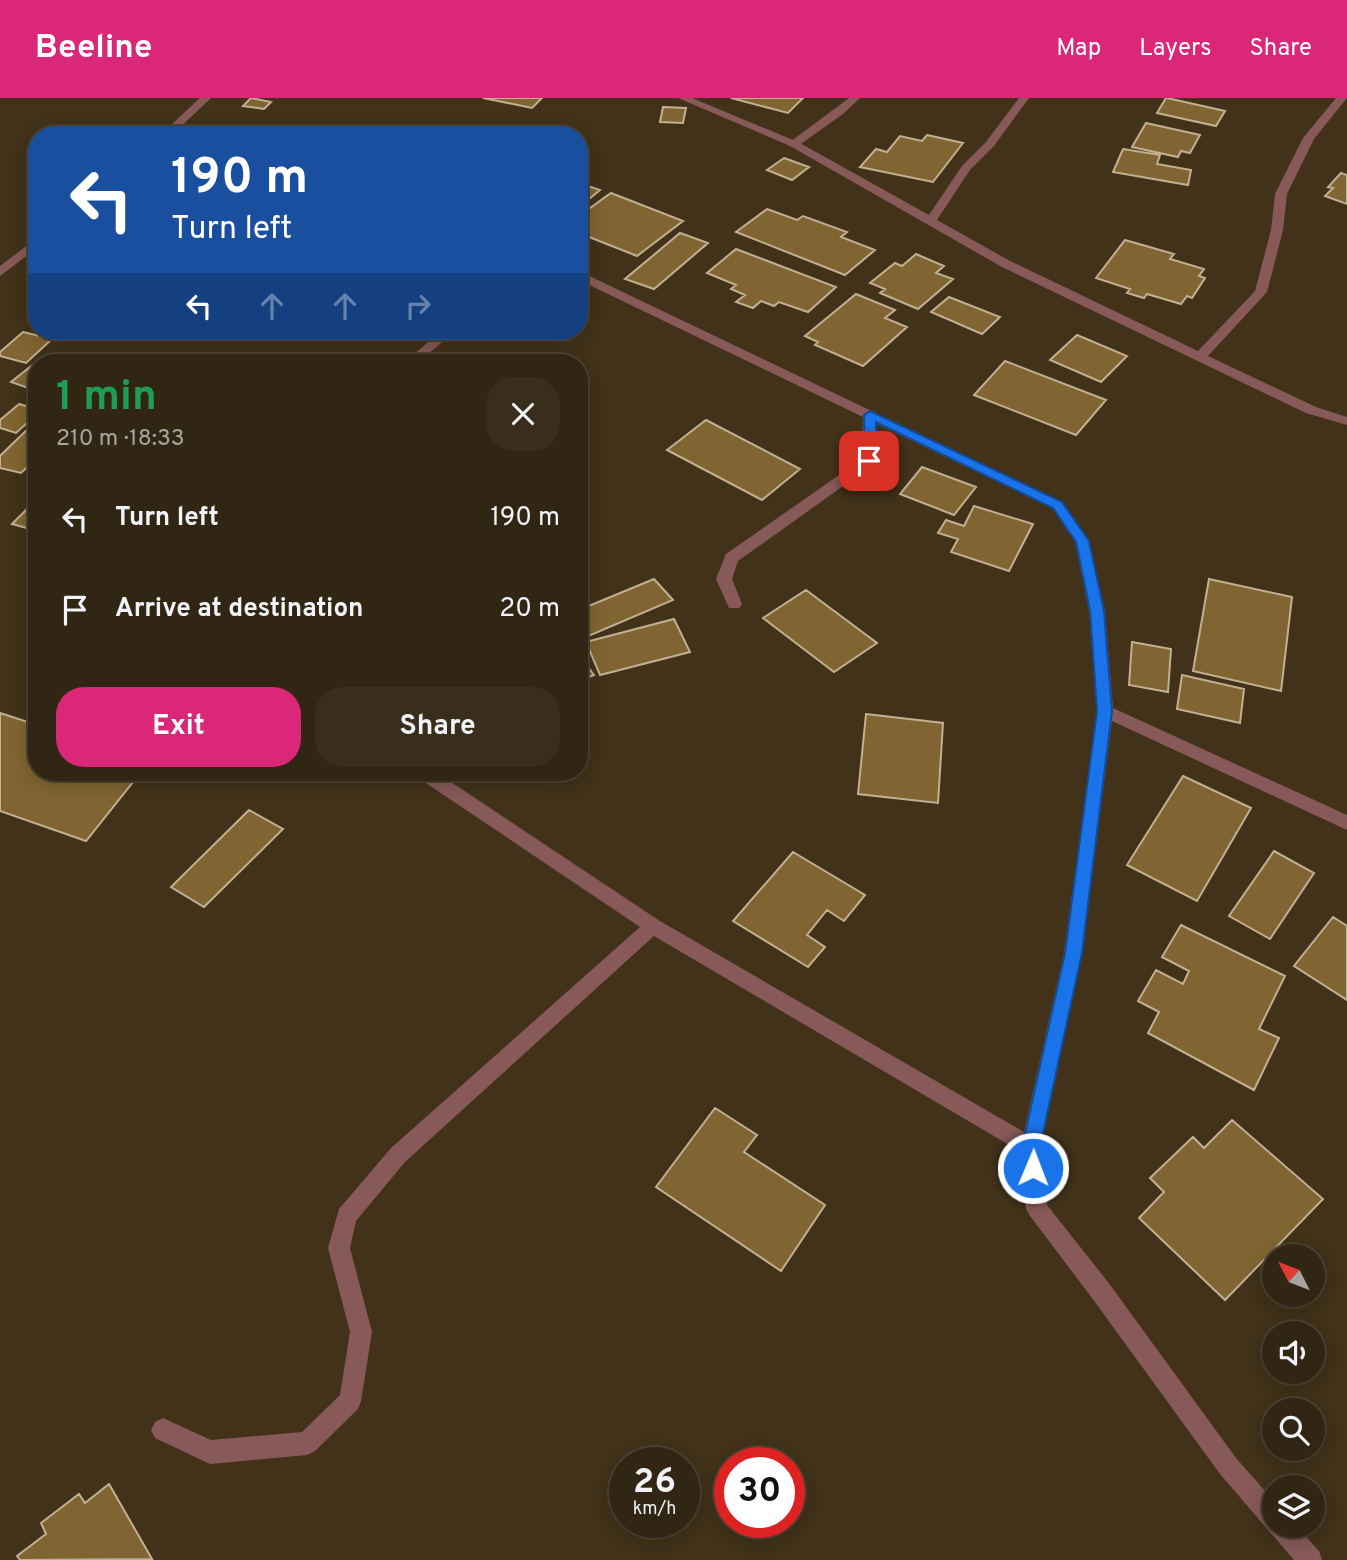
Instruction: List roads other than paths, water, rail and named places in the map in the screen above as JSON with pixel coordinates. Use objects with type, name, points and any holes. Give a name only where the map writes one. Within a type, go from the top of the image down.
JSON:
[{"type":"street","points":[[175,126],[206,98]]},
{"type":"street","points":[[683,98],[794,144],[1006,264],[1311,410],[1347,421]]},
{"type":"street","points":[[930,222],[967,168],[990,144],[1024,98]]},
{"type":"street","points":[[1200,356],[1261,292],[1277,230],[1281,194],[1308,138],[1342,98]]},
{"type":"street","points":[[0,272],[28,249]]},
{"type":"street","points":[[588,279],[1057,505],[1082,541],[1097,611],[1105,711],[1073,953],[1031,1147],[1037,1209],[1100,1290],[1228,1466],[1262,1505]]},
{"type":"street","points":[[421,354],[438,340]]},
{"type":"street","points":[[734,604],[724,579],[731,558],[869,461],[870,415]]},
{"type":"street","points":[[1105,711],[1347,823]]},
{"type":"street","points":[[436,781],[653,926],[1031,1147]]},
{"type":"street","points":[[163,1430],[210,1452],[307,1443],[350,1401],[361,1332],[339,1248],[346,1216],[398,1156],[653,926]]},
{"type":"street","points":[[1291,1538],[1310,1560]]},
{"type":"lane","points":[[794,144],[841,112],[855,98]]}]
